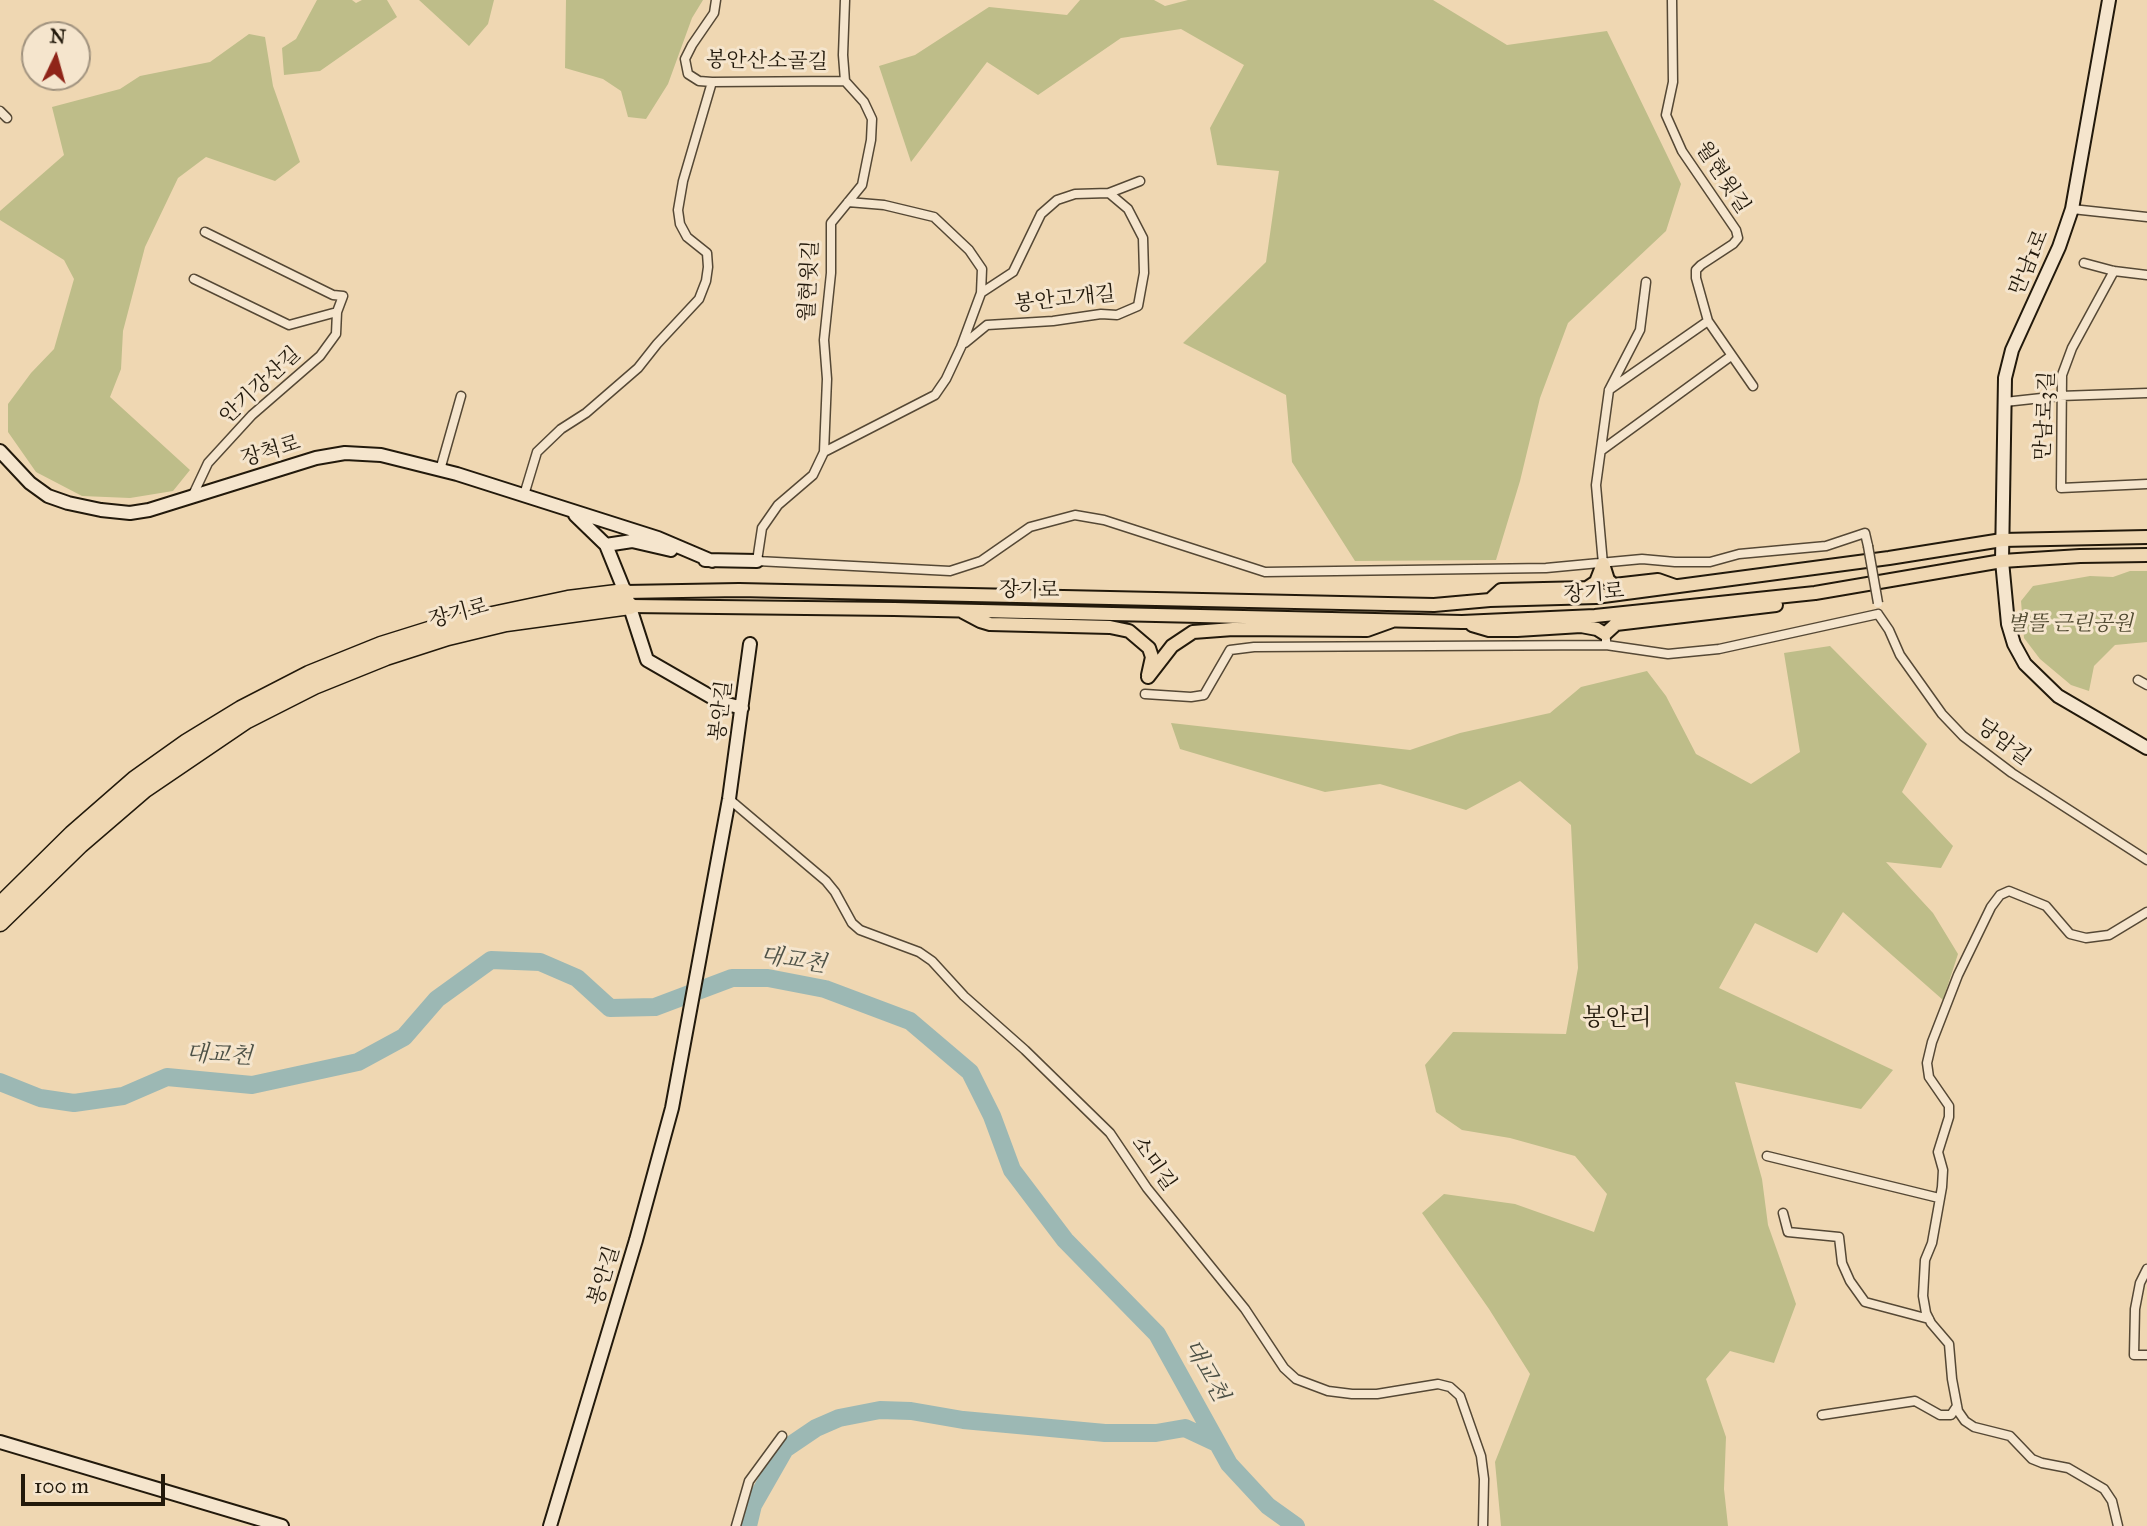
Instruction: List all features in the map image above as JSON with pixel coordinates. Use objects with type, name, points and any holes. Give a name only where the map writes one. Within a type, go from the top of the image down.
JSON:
[{"type":"highway","name":"장기로","points":[[0,905],[72,834],[135,779],[187,742],[241,709],[309,674],[381,645],[445,625],[568,598],[628,599]]},
{"type":"highway","name":"장기로","points":[[0,923],[80,845],[144,790],[247,720],[314,686],[386,657],[448,637],[628,599]]},
{"type":"main road","name":"장기로","points":[[628,599],[739,590],[1434,606],[1490,600],[1597,597],[2002,540],[2147,537]]},
{"type":"main road","name":"장기로","points":[[628,599],[1462,622],[1595,616],[1815,593],[2002,561],[2147,555]]},
{"type":"main road","points":[[1603,564],[1608,580],[1614,585],[1658,580],[1678,587]]},
{"type":"main road","points":[[1490,600],[1501,590],[1587,588],[1596,582],[1603,564]]},
{"type":"main road","points":[[1462,622],[1489,630],[1581,626],[1597,628],[1606,639],[1616,624],[1796,603],[1815,593]]},
{"type":"main road","points":[[959,610],[990,624],[1129,631],[1149,648],[1152,657],[1148,677],[1172,646],[1193,632],[1233,629],[1367,630],[1397,619]]},
{"type":"street","name":"봉안산소골길","points":[[716,0],[714,13],[685,59],[688,74],[699,81],[845,81]]},
{"type":"street","points":[[845,0],[845,81]]},
{"type":"street","name":"월현윗길","points":[[1672,0],[1673,82],[1666,115],[1682,151],[1736,230],[1738,238],[1696,270],[1708,321]]},
{"type":"street","name":"만남1로","points":[[2109,0],[2071,209],[2059,247],[2012,349],[2005,378],[2002,561],[2008,624],[2014,644],[2025,664],[2058,696],[2147,748]]},
{"type":"street","name":"월현윗길","points":[[757,561],[762,528],[778,505],[813,475],[824,452],[827,379],[824,340],[831,273],[831,223],[862,186],[871,140],[872,119],[864,102],[845,81]]},
{"type":"street","points":[[524,495],[537,453],[561,429],[586,414],[631,375],[699,299],[706,281],[707,253],[687,237],[680,224],[678,210],[682,181],[712,82]]},
{"type":"street","points":[[0,111],[8,118]]},
{"type":"street","name":"봉안고개길","points":[[824,452],[935,395],[961,347],[981,293],[1013,272],[1041,214],[1057,200],[1075,194],[1109,193],[1140,181]]},
{"type":"street","name":"봉안고개길","points":[[961,347],[988,325],[1117,314],[1138,306],[1144,273],[1143,239],[1128,209],[1109,193]]},
{"type":"street","points":[[848,202],[884,205],[934,217],[969,250],[982,270],[981,293]]},
{"type":"street","points":[[2071,209],[2147,217]]},
{"type":"street","name":"안기강산길","points":[[192,497],[208,463],[252,415],[320,356],[335,334],[337,312],[343,296],[333,295],[205,232]]},
{"type":"street","points":[[2084,263],[2114,271],[2147,275]]},
{"type":"street","name":"만남로3길","points":[[2114,271],[2065,365],[2060,396],[2061,488],[2147,484]]},
{"type":"street","points":[[194,279],[289,325],[337,312]]},
{"type":"street","points":[[1603,564],[1596,485],[1609,390],[1640,330],[1646,282]]},
{"type":"street","points":[[1609,390],[1708,321],[1753,386]]},
{"type":"street","points":[[1602,450],[1731,356]]},
{"type":"street","points":[[2005,402],[2060,396],[2147,393]]},
{"type":"street","points":[[440,470],[461,396]]},
{"type":"street","name":"장척로","points":[[0,451],[30,483],[47,496],[68,503],[130,513],[149,510],[316,458],[345,453],[381,455],[524,495],[658,538],[712,561]]},
{"type":"street","points":[[569,510],[606,545],[628,599],[647,660],[720,702],[742,708]]},
{"type":"street","points":[[606,545],[624,541],[639,542],[712,561],[950,571],[981,561],[1030,527],[1075,515],[1104,520],[1265,572],[1546,568],[1642,559],[1710,562],[1739,554],[1826,546],[1865,533],[1878,603],[1878,614],[1719,649],[1668,654],[1606,639],[1254,646],[1230,650],[1204,695],[1191,697],[1144,694]]},
{"type":"street","name":"당암길","points":[[1878,614],[1889,630],[1900,655],[1942,714],[1963,736],[2012,773],[2147,860]]},
{"type":"street","name":"봉안길","points":[[550,1526],[672,1108],[729,799],[750,644]]},
{"type":"street","points":[[2138,680],[2147,685]]},
{"type":"street","name":"소미길","points":[[729,799],[826,881],[852,923],[860,930],[919,952],[932,961],[964,996],[1025,1049],[1110,1133],[1168,1215],[1245,1309],[1284,1367],[1296,1379],[1328,1391],[1352,1395],[1377,1394],[1438,1384],[1450,1388],[1460,1396],[1481,1456],[1484,1479],[1483,1526]]},
{"type":"street","points":[[2118,1526],[2112,1501],[2104,1489],[2068,1468],[2032,1459],[2010,1436],[1975,1427],[1965,1421],[1957,1406],[1949,1344],[1929,1319],[1923,1296],[1925,1261],[1933,1243],[1943,1170],[1938,1152],[1950,1117],[1949,1106],[1929,1077],[1927,1063],[1947,1002],[1991,907],[2000,895],[2009,891],[2046,906],[2070,934],[2086,938],[2109,935],[2147,912]]},
{"type":"street","points":[[1767,1156],[1939,1198]]},
{"type":"street","points":[[1783,1213],[1788,1232],[1839,1237],[1842,1263],[1850,1281],[1865,1302],[1929,1319]]},
{"type":"street","points":[[2147,1269],[2140,1283],[2135,1309],[2134,1355],[2147,1355]]},
{"type":"street","points":[[1822,1415],[1915,1401],[1940,1415],[1951,1415],[1957,1406]]},
{"type":"street","points":[[736,1526],[749,1481],[782,1436]]},
{"type":"street","points":[[0,1442],[282,1526]]},
{"type":"green space","points":[[317,0],[352,0],[356,3],[362,0],[387,0],[397,17],[320,71],[284,75],[282,48],[296,39]]},
{"type":"green space","points":[[419,0],[494,0],[488,24],[469,46]]},
{"type":"green space","points":[[566,0],[703,0],[692,18],[668,84],[646,119],[628,117],[621,91],[603,79],[565,68]]},
{"type":"green space","points":[[1080,0],[1154,0],[1165,6],[1188,0],[1433,0],[1507,45],[1607,31],[1681,184],[1666,231],[1568,323],[1540,398],[1520,481],[1496,560],[1355,561],[1292,462],[1286,395],[1183,343],[1266,262],[1279,171],[1217,165],[1210,128],[1244,65],[1181,29],[1121,38],[1038,95],[987,62],[911,162],[879,66],[915,55],[989,7],[1067,15]]},
{"type":"green space","points":[[249,34],[265,37],[273,86],[300,162],[275,181],[206,157],[178,178],[145,247],[123,331],[121,369],[110,397],[190,470],[173,491],[130,498],[82,496],[36,472],[8,432],[8,404],[31,373],[54,349],[74,279],[64,260],[0,220],[0,211],[64,155],[52,107],[120,89],[140,76],[210,62]]},
{"type":"green space","name":"별뜰 근린공원","points":[[2130,571],[2147,571],[2147,642],[2115,645],[2094,666],[2089,691],[2071,685],[2040,659],[2024,638],[2021,601],[2033,586],[2090,576],[2113,577]]},
{"type":"green space","points":[[1830,646],[1927,744],[1902,792],[1953,846],[1941,868],[1886,862],[1933,913],[1958,954],[1943,1000],[1843,912],[1817,953],[1755,923],[1719,988],[1893,1070],[1861,1109],[1735,1082],[1762,1179],[1768,1225],[1796,1304],[1774,1363],[1730,1351],[1706,1379],[1726,1437],[1724,1489],[1728,1526],[1501,1526],[1495,1462],[1530,1374],[1489,1309],[1422,1213],[1444,1194],[1515,1204],[1594,1232],[1607,1194],[1575,1156],[1510,1138],[1462,1130],[1436,1112],[1425,1065],[1453,1032],[1566,1034],[1578,968],[1571,825],[1520,781],[1466,810],[1380,784],[1325,792],[1180,749],[1171,723],[1410,750],[1460,733],[1550,713],[1581,687],[1647,671],[1666,696],[1696,754],[1751,784],[1800,752],[1784,653]]},
{"type":"waterway","name":"대교천","points":[[0,1082],[40,1098],[74,1103],[123,1096],[167,1077],[252,1085],[358,1062],[404,1037],[437,999],[491,960],[540,962],[577,978],[610,1008],[655,1007],[732,978],[768,978],[825,989],[910,1021],[970,1072],[992,1116],[1012,1170],[1065,1240],[1157,1334],[1229,1464],[1268,1506],[1296,1526]]},
{"type":"waterway","points":[[748,1526],[753,1505],[785,1449],[816,1428],[839,1418],[880,1410],[911,1411],[963,1420],[1105,1433],[1156,1433],[1185,1428],[1217,1443]]},
{"type":"district","name":"봉안리","points":[[1617,1019]]}]
